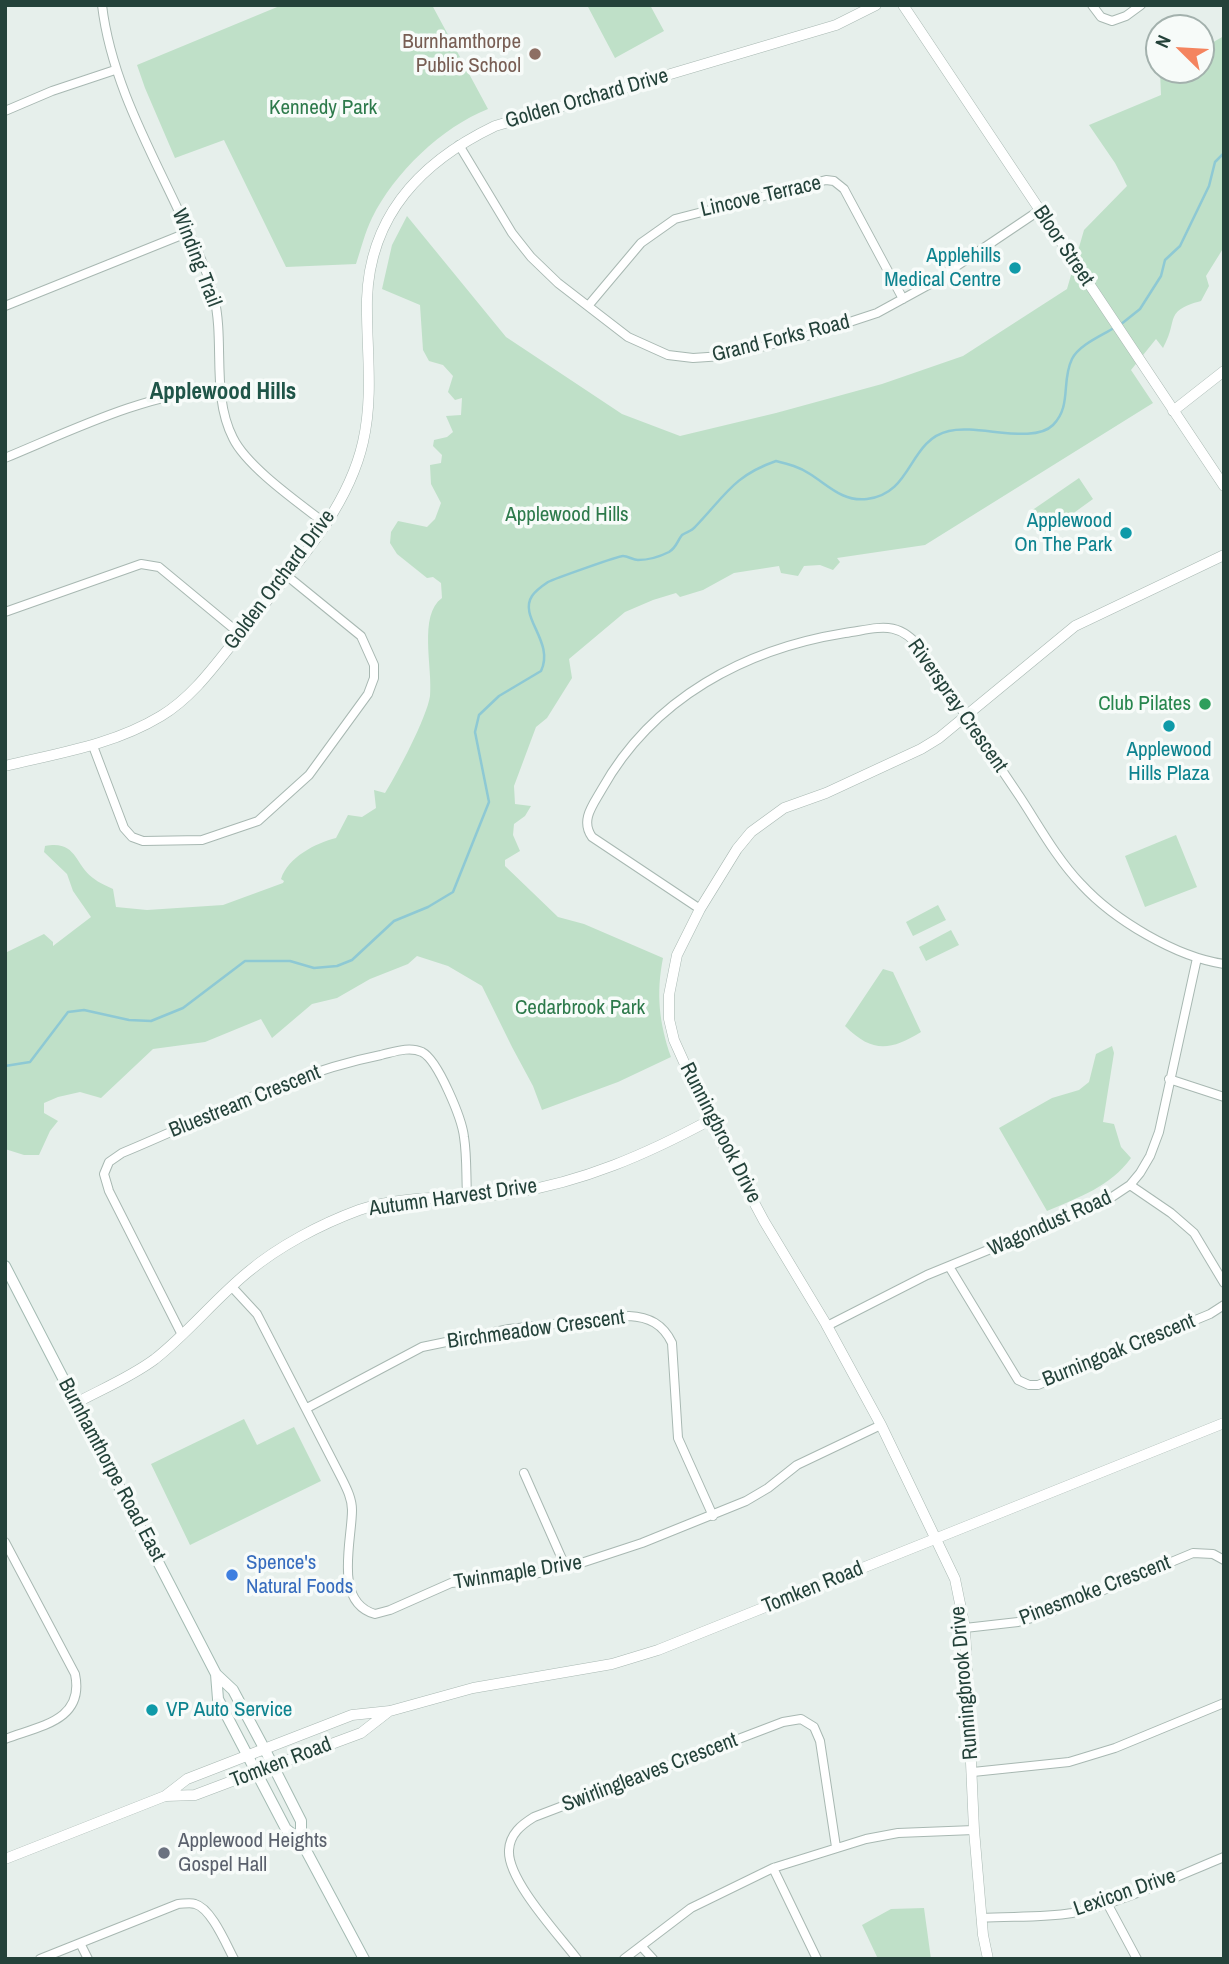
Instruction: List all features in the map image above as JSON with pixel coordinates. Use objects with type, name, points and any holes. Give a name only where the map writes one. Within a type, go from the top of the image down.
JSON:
[{"type":"main road","name":"Burnhamthorpe Road East","points":[[5,1266],[216,1674],[233,1690],[264,1748],[301,1821],[301,1841]]},
{"type":"main road","name":"Burnhamthorpe Road East","points":[[216,1674],[218,1699],[256,1772],[286,1829],[301,1841],[365,1959]]},
{"type":"street","name":"Winding Trail","points":[[102,5],[115,70],[207,274],[217,310],[221,388],[227,422],[239,449],[326,524]]},
{"type":"street","name":"Golden Orchard Drive","points":[[5,766],[93,746],[123,736],[164,714],[199,683],[326,524],[357,464],[367,426],[370,395],[367,299],[373,261],[391,213],[427,168],[459,145],[495,126],[836,25],[876,5]]},
{"type":"street","name":"Bloor Street","points":[[903,5],[1224,486]]},
{"type":"street","points":[[1092,5],[1101,17],[1112,21],[1126,16],[1142,5]]},
{"type":"street","points":[[5,111],[52,91],[115,70]]},
{"type":"street","name":"Grand Forks Road","points":[[459,145],[512,233],[558,284],[628,337],[668,355],[693,358],[723,356],[831,329],[877,313],[930,284],[1040,210]]},
{"type":"street","name":"Lincove Terrace","points":[[588,306],[640,243],[675,219],[826,180],[834,181],[844,189],[903,299]]},
{"type":"street","points":[[5,306],[189,232]]},
{"type":"street","points":[[1173,411],[1224,371]]},
{"type":"street","points":[[5,458],[166,395],[221,388]]},
{"type":"street","name":"Runningbrook Drive","points":[[988,1959],[981,1918],[974,1830],[965,1628],[955,1579],[881,1425],[827,1326],[764,1221],[710,1120],[674,1040],[669,1019],[668,995],[672,970],[700,909],[737,849],[768,818],[784,808],[825,793],[921,749],[965,717],[1075,626],[1224,555]]},
{"type":"street","points":[[5,612],[141,564],[150,565],[169,575],[240,634]]},
{"type":"street","points":[[93,746],[124,828],[132,837],[143,841],[202,840],[232,832],[258,821],[298,786],[320,762],[368,694],[374,678],[374,664],[361,636],[286,575]]},
{"type":"street","name":"Riverspray Crescent","points":[[700,909],[597,842],[588,831],[588,813],[607,780],[626,752],[648,727],[700,684],[744,661],[778,648],[829,635],[890,627],[897,628],[912,638],[1081,884],[1129,923],[1197,958],[1224,964]]},
{"type":"street","name":"Wagondust Road","points":[[827,1326],[927,1275],[950,1268],[1102,1203],[1130,1185],[1154,1147],[1197,958]]},
{"type":"street","name":"Bluestream Crescent","points":[[182,1335],[109,1191],[104,1174],[109,1162],[122,1153],[286,1082],[353,1060],[411,1048],[425,1053],[432,1061],[454,1106],[464,1134],[467,1195]]},
{"type":"street","points":[[1169,1079],[1224,1097]]},
{"type":"street","name":"Autumn Harvest Drive","points":[[76,1403],[134,1373],[182,1335],[249,1271],[274,1254],[312,1232],[360,1210],[397,1202],[510,1193],[586,1175],[650,1151],[710,1120]]},
{"type":"street","points":[[1130,1185],[1171,1213],[1194,1233],[1224,1283]]},
{"type":"street","name":"Burningoak Crescent","points":[[950,1268],[1018,1380],[1029,1385],[1038,1385],[1210,1314],[1224,1305]]},
{"type":"street","name":"Twinmaple Drive","points":[[232,1287],[257,1314],[307,1408],[350,1498],[352,1511],[347,1559],[350,1584],[363,1609],[372,1613],[382,1614],[451,1583],[511,1578],[601,1559],[713,1516],[757,1494],[797,1465],[881,1425]]},
{"type":"street","name":"Birchmeadow Crescent","points":[[307,1408],[422,1348],[509,1329],[628,1316],[641,1317],[656,1322],[667,1333],[671,1343],[678,1438],[713,1516]]},
{"type":"street","name":"Tomken Road","points":[[5,1859],[165,1796],[187,1779],[247,1754],[352,1715],[390,1711],[473,1688],[612,1664],[658,1650],[1224,1423]]},
{"type":"street","points":[[524,1473],[566,1568]]},
{"type":"street","points":[[5,1542],[75,1674],[77,1685],[74,1704],[61,1717],[5,1738]]},
{"type":"street","name":"Pinesmoke Crescent","points":[[965,1628],[1018,1622],[1046,1614],[1193,1553],[1213,1554],[1224,1560]]},
{"type":"street","points":[[972,1772],[1069,1762],[1115,1748],[1224,1703]]},
{"type":"street","name":"Tomken Road","points":[[165,1796],[195,1795],[361,1733],[390,1711]]},
{"type":"street","name":"Swirlingleaves Crescent","points":[[577,1959],[531,1904],[513,1866],[509,1851],[513,1836],[520,1825],[534,1817],[783,1722],[801,1719],[814,1727],[820,1741],[836,1847]]},
{"type":"street","points":[[624,1959],[691,1908],[773,1868],[836,1847],[898,1833],[974,1830]]},
{"type":"street","name":"Lexicon Drive","points":[[981,1918],[1039,1917],[1071,1913],[1107,1903],[1224,1857]]},
{"type":"street","points":[[773,1868],[817,1959]]},
{"type":"street","points":[[40,1959],[178,1904],[193,1903],[203,1908],[234,1959]]},
{"type":"street","points":[[1107,1903],[1137,1959]]},
{"type":"street","points":[[80,1943],[88,1959]]},
{"type":"street","points":[[641,1946],[653,1959]]},
{"type":"green space","name":"Kennedy Park","points":[[282,5],[432,5],[488,109],[454,127],[406,168],[381,201],[372,218],[356,264],[286,267],[224,140],[175,158],[137,65]]},
{"type":"green space","points":[[587,5],[650,5],[664,31],[615,58]]},
{"type":"green space","name":"Applewood Hills","points":[[1224,36],[1224,247],[1206,276],[1209,286],[1201,301],[1176,313],[1163,348],[1156,339],[1131,370],[1153,403],[925,545],[837,558],[840,562],[833,570],[820,565],[804,566],[798,576],[781,573],[779,566],[734,573],[703,590],[680,597],[676,593],[625,612],[569,659],[572,678],[547,718],[536,727],[514,786],[515,804],[531,806],[525,816],[514,824],[513,835],[520,851],[505,860],[505,866],[558,917],[584,924],[663,958],[660,1008],[671,1057],[618,1082],[542,1110],[533,1086],[482,986],[448,966],[417,956],[408,964],[370,979],[337,998],[312,1004],[272,1038],[261,1019],[205,1042],[153,1049],[101,1098],[80,1092],[44,1103],[44,1113],[58,1121],[50,1131],[39,1155],[24,1155],[5,1149],[5,953],[44,934],[53,942],[53,946],[91,917],[73,891],[67,874],[44,852],[45,846],[63,846],[74,854],[93,878],[113,889],[116,907],[147,910],[223,905],[283,883],[281,879],[290,864],[312,847],[336,838],[348,815],[362,817],[376,808],[374,790],[385,793],[418,731],[430,696],[428,629],[430,617],[442,598],[441,583],[433,577],[427,578],[397,554],[390,543],[391,532],[398,521],[427,527],[435,519],[441,503],[431,484],[430,465],[441,463],[442,455],[433,446],[434,440],[447,437],[453,432],[446,416],[461,415],[462,398],[455,400],[448,392],[453,376],[443,365],[429,361],[423,350],[420,305],[382,289],[392,245],[407,216],[506,337],[622,414],[680,436],[882,384],[963,356],[1067,289],[1084,230],[1127,186],[1089,125],[1161,95],[1161,84],[1215,84],[1215,41]]},
{"type":"green space","points":[[1079,478],[1093,499],[1046,533],[1031,511]]},
{"type":"green space","points":[[1176,835],[1197,887],[1145,907],[1125,856]]},
{"type":"green space","points":[[938,905],[946,920],[913,936],[906,922]]},
{"type":"green space","points":[[951,930],[959,945],[926,961],[919,947]]},
{"type":"green space","points":[[883,969],[893,972],[921,1032],[890,1046],[873,1045],[864,1041],[845,1026]]},
{"type":"green space","points":[[1112,1046],[1114,1053],[1103,1122],[1114,1124],[1121,1147],[1131,1158],[1104,1184],[1047,1211],[999,1128],[1052,1098],[1079,1090],[1089,1082],[1096,1054]]},
{"type":"green space","points":[[244,1419],[257,1445],[294,1427],[321,1481],[190,1545],[151,1464]]},
{"type":"green space","points":[[924,1908],[931,1959],[878,1959],[862,1925],[891,1909]]},
{"type":"waterway","points":[[1120,325],[1140,309],[1161,276],[1165,260],[1180,246],[1209,186],[1215,162],[1224,153]]},
{"type":"waterway","points":[[5,1066],[30,1062],[68,1012],[84,1010],[129,1020],[151,1021],[183,1008],[245,961],[290,961],[314,968],[337,966],[352,960],[394,921],[428,907],[453,892],[489,802],[475,732],[479,715],[499,696],[541,671],[544,650],[529,612],[532,596],[539,588],[553,580],[619,557],[642,560],[669,552],[682,535],[694,528],[739,480],[776,461],[802,469],[843,496],[867,499],[882,495],[893,488],[925,445],[936,436],[949,431],[975,430],[1019,434],[1044,431],[1059,418],[1069,367],[1075,354],[1114,328]]},
{"type":"place","name":"Burnhamthorpe Public School","points":[[535,54]]},
{"type":"place","name":"Applehills Medical Centre","points":[[1015,268]]},
{"type":"place","name":"Applewood On The Park","points":[[1126,533]]},
{"type":"place","name":"Club Pilates","points":[[1205,704]]},
{"type":"place","name":"Applewood Hills Plaza","points":[[1169,726]]},
{"type":"place","name":"Spence's Natural Foods","points":[[232,1575]]},
{"type":"place","name":"VP Auto Service","points":[[152,1710]]},
{"type":"place","name":"Applewood Heights Gospel Hall","points":[[164,1853]]},
{"type":"district","name":"Applewood Hills","points":[[223,393]]},
{"type":"park label","name":"Cedarbrook Park","points":[[580,1008]]}]
